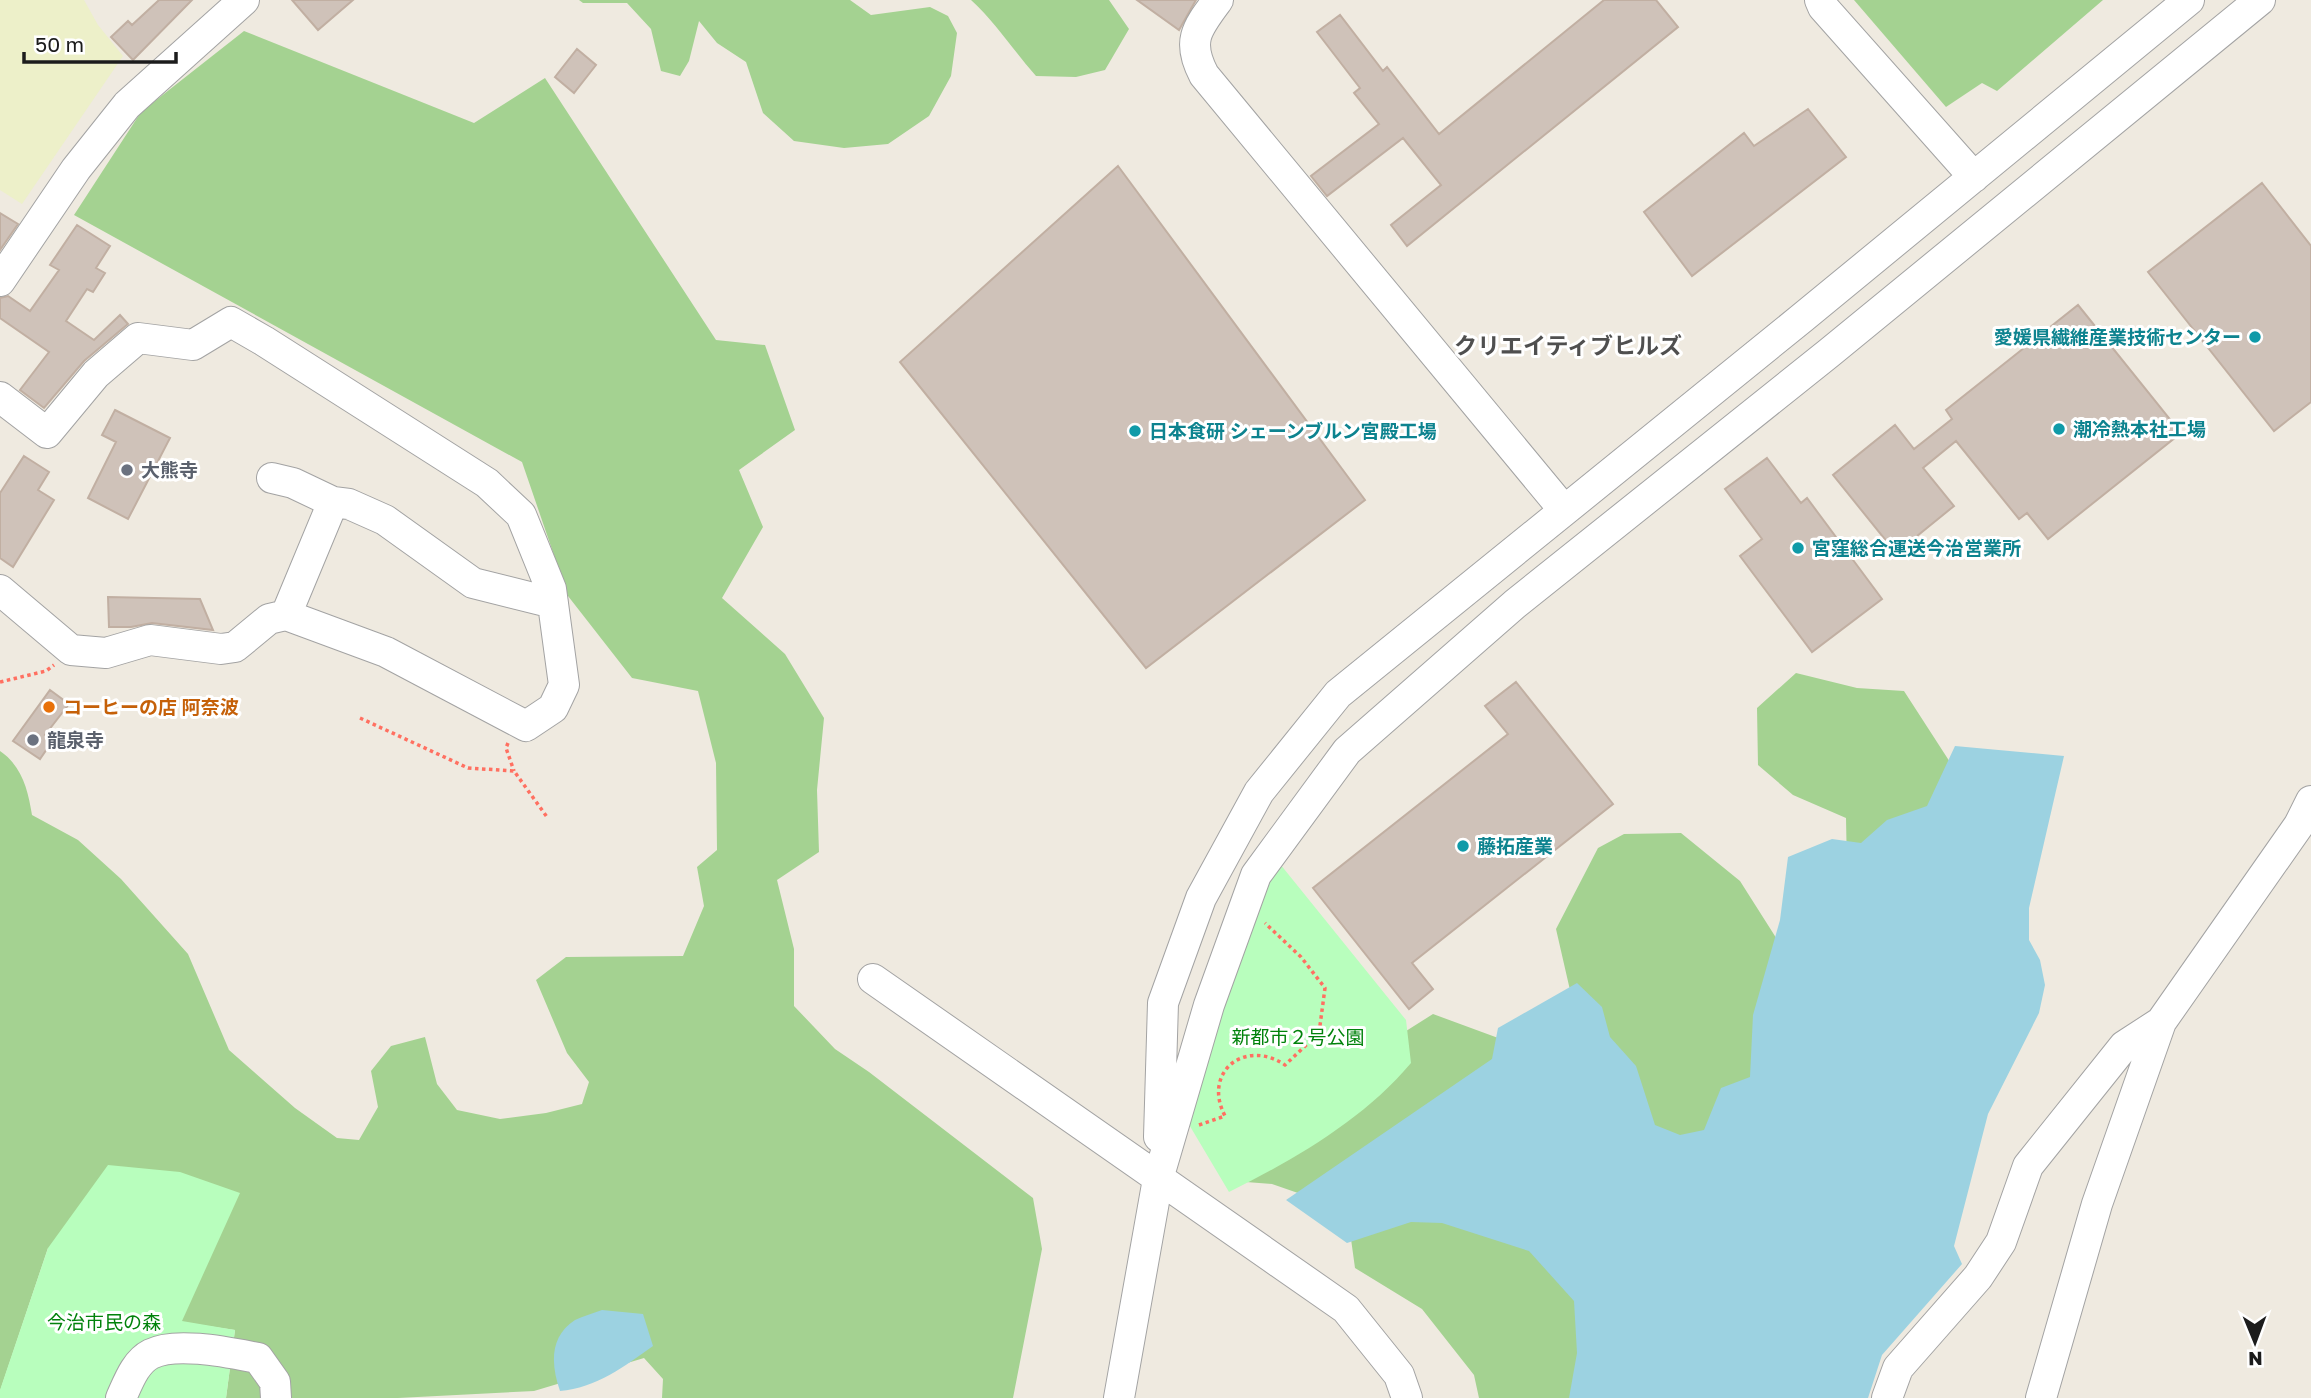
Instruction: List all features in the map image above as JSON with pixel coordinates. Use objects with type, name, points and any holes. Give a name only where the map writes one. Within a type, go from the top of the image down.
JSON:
[{"type":"street","points":[[0,281],[76,169],[127,105],[244,0]]},
{"type":"street","points":[[1218,0],[1200,24],[1195,41],[1195,57],[1204,75],[1564,510]]},
{"type":"street","points":[[1820,0],[1823,7],[1974,177]]},
{"type":"street","points":[[1158,1179],[1163,1003],[1201,898],[1259,792],[1338,694],[2189,0]]},
{"type":"street","points":[[1119,1398],[1158,1179],[1209,1005],[1256,875],[1347,751],[1515,604],[1829,353],[2260,0]]},
{"type":"street","points":[[0,397],[47,433],[96,374],[138,338],[193,345],[232,322],[487,483],[521,514],[551,589],[564,685],[553,708],[526,726],[386,652],[286,615],[269,619],[235,647],[221,649],[150,640],[106,653],[71,650],[0,590]]},
{"type":"street","points":[[271,478],[293,483],[332,502],[349,504],[385,520],[472,583],[553,603]]},
{"type":"street","points":[[286,615],[332,502]]},
{"type":"street","points":[[2041,1398],[2097,1204],[2161,1022],[2299,825],[2311,801]]},
{"type":"street","points":[[873,978],[1346,1309],[1399,1375],[1407,1398]]},
{"type":"street","points":[[1887,1398],[1898,1368],[1978,1277],[2000,1242],[2028,1166],[2124,1046],[2161,1022]]},
{"type":"street","points":[[121,1398],[133,1371],[151,1354],[185,1348],[258,1358],[275,1382],[276,1398]]},
{"type":"path","points":[[0,682],[46,671],[71,650]]},
{"type":"path","points":[[360,718],[468,768],[514,771],[547,817]]},
{"type":"path","points":[[1171,1134],[1225,1116],[1219,1105],[1219,1090],[1225,1070],[1233,1060],[1253,1055],[1273,1057],[1285,1065],[1319,1033],[1325,988],[1301,957],[1245,905]]},
{"type":"green space","points":[[0,0],[84,0],[98,25],[123,56],[22,204],[0,190]]},
{"type":"green space","points":[[579,0],[850,0],[871,15],[930,7],[948,16],[957,33],[951,76],[929,116],[888,144],[844,148],[794,141],[763,113],[746,62],[717,43],[699,21],[689,61],[680,76],[661,71],[651,29],[627,3],[583,3]]},
{"type":"green space","points":[[971,0],[1109,0],[1129,29],[1105,70],[1076,77],[1036,76]]},
{"type":"green space","points":[[1854,0],[2103,0],[1997,91],[1982,83],[1946,107]]},
{"type":"green space","points":[[244,31],[474,123],[545,78],[716,340],[765,345],[795,430],[739,470],[763,527],[722,598],[785,654],[824,718],[817,790],[819,852],[777,880],[794,949],[794,1006],[835,1049],[1033,1198],[1042,1249],[1013,1398],[662,1398],[663,1379],[644,1358],[534,1391],[398,1398],[226,1398],[235,1330],[181,1322],[48,1248],[0,1391],[0,751],[14,764],[23,779],[32,815],[78,840],[121,879],[188,954],[229,1050],[295,1108],[337,1138],[359,1140],[378,1107],[371,1071],[391,1046],[425,1037],[437,1084],[457,1110],[500,1119],[546,1113],[582,1104],[589,1082],[567,1053],[536,980],[566,957],[683,956],[704,906],[697,867],[717,850],[716,763],[698,691],[632,678],[568,596],[522,462],[74,215],[141,112]]},
{"type":"green space","points":[[1796,673],[1857,688],[1904,691],[1968,790],[1614,1293],[1604,1398],[1479,1398],[1474,1375],[1422,1309],[1355,1268],[1347,1210],[1272,1184],[1233,1181],[1338,1074],[1433,1014],[1536,1052],[1578,1025],[1556,929],[1598,848],[1624,834],[1681,833],[1740,881],[1792,963],[1847,869],[1846,818],[1793,795],[1758,765],[1757,708]]},
{"type":"green space","name":"新都市２号公園","points":[[1276,859],[1406,1020],[1411,1063],[1372,1103],[1350,1120],[1303,1152],[1229,1192],[1178,1106]]},
{"type":"green space","name":"今治市民の森","points":[[108,1165],[180,1172],[240,1193],[182,1321],[235,1330],[226,1398],[0,1398],[0,1390],[48,1248]]},
{"type":"water","points":[[1955,746],[2064,756],[2029,908],[2029,940],[2040,960],[2045,985],[2039,1013],[1988,1114],[1954,1246],[1962,1264],[1882,1355],[1868,1398],[1569,1398],[1577,1353],[1574,1301],[1529,1251],[1442,1223],[1411,1222],[1347,1243],[1286,1200],[1492,1059],[1498,1028],[1577,983],[1602,1007],[1610,1037],[1636,1066],[1655,1125],[1680,1135],[1704,1130],[1721,1088],[1750,1077],[1753,1015],[1780,920],[1788,857],[1832,839],[1861,843],[1887,820],[1927,806]]},
{"type":"water","points":[[602,1310],[643,1314],[653,1346],[598,1381],[560,1391],[554,1352],[560,1335],[575,1320]]},
{"type":"building","points":[[159,0],[192,0],[133,60],[111,37],[128,21],[132,25]]},
{"type":"building","points":[[292,0],[353,0],[318,30]]},
{"type":"building","points":[[1137,0],[1196,0],[1179,30]]},
{"type":"building","points":[[1604,0],[1656,0],[1678,27],[1407,246],[1391,225],[1441,185],[1403,138],[1327,196],[1311,176],[1379,124],[1354,93],[1360,88],[1317,32],[1340,15],[1383,71],[1387,67],[1439,134]]},
{"type":"building","points":[[577,49],[596,65],[574,93],[555,77]]},
{"type":"building","points":[[1808,109],[1846,157],[1692,276],[1644,212],[1744,133],[1754,146]]},
{"type":"building","name":"日本食研 シェーンブルン宮殿工場","points":[[1118,166],[1365,500],[1146,668],[900,362]]},
{"type":"building","name":"愛媛県繊維産業技術センター","points":[[2262,183],[2311,246],[2311,402],[2274,431],[2148,272]]},
{"type":"building","points":[[0,213],[18,224],[0,250]]},
{"type":"building","points":[[77,225],[110,246],[96,268],[105,273],[93,292],[87,289],[66,321],[94,340],[120,315],[128,324],[84,361],[44,408],[20,390],[49,352],[0,318],[0,298],[8,296],[30,311],[59,270],[50,265]]},
{"type":"building","name":"潮冷熱本社工場","points":[[2078,305],[2181,433],[2048,539],[2027,513],[2019,519],[1956,441],[1923,468],[1954,506],[1896,553],[1833,475],[1895,425],[1914,449],[1952,419],[1946,410]]},
{"type":"building","name":"大熊寺","points":[[115,410],[170,438],[128,519],[88,498],[116,442],[102,435]]},
{"type":"building","points":[[24,456],[49,472],[38,490],[54,500],[13,567],[0,558],[0,493]]},
{"type":"building","name":"宮窪総合運送今治営業所","points":[[1767,458],[1801,503],[1807,498],[1882,599],[1812,652],[1740,556],[1762,539],[1725,489]]},
{"type":"building","points":[[108,597],[200,599],[213,630],[152,623],[109,627]]},
{"type":"building","name":"藤拓産業","points":[[1516,682],[1613,804],[1412,963],[1433,989],[1409,1009],[1313,888],[1508,734],[1485,706]]},
{"type":"building","points":[[50,690],[69,704],[45,735],[53,740],[40,759],[13,741]]},
{"type":"place","name":"愛媛県繊維産業技術センター","points":[[2255,337]]},
{"type":"place","name":"潮冷熱本社工場","points":[[2059,429]]},
{"type":"place","name":"日本食研 シェーンブルン宮殿工場","points":[[1135,431]]},
{"type":"place","name":"大熊寺","points":[[127,470]]},
{"type":"place","name":"宮窪総合運送今治営業所","points":[[1798,548]]},
{"type":"place","name":"コーヒーの店 阿奈波","points":[[49,707]]},
{"type":"place","name":"龍泉寺","points":[[33,740]]},
{"type":"place","name":"藤拓産業","points":[[1463,846]]},
{"type":"district","name":"クリエイティブヒルズ","points":[[1568,346]]}]
